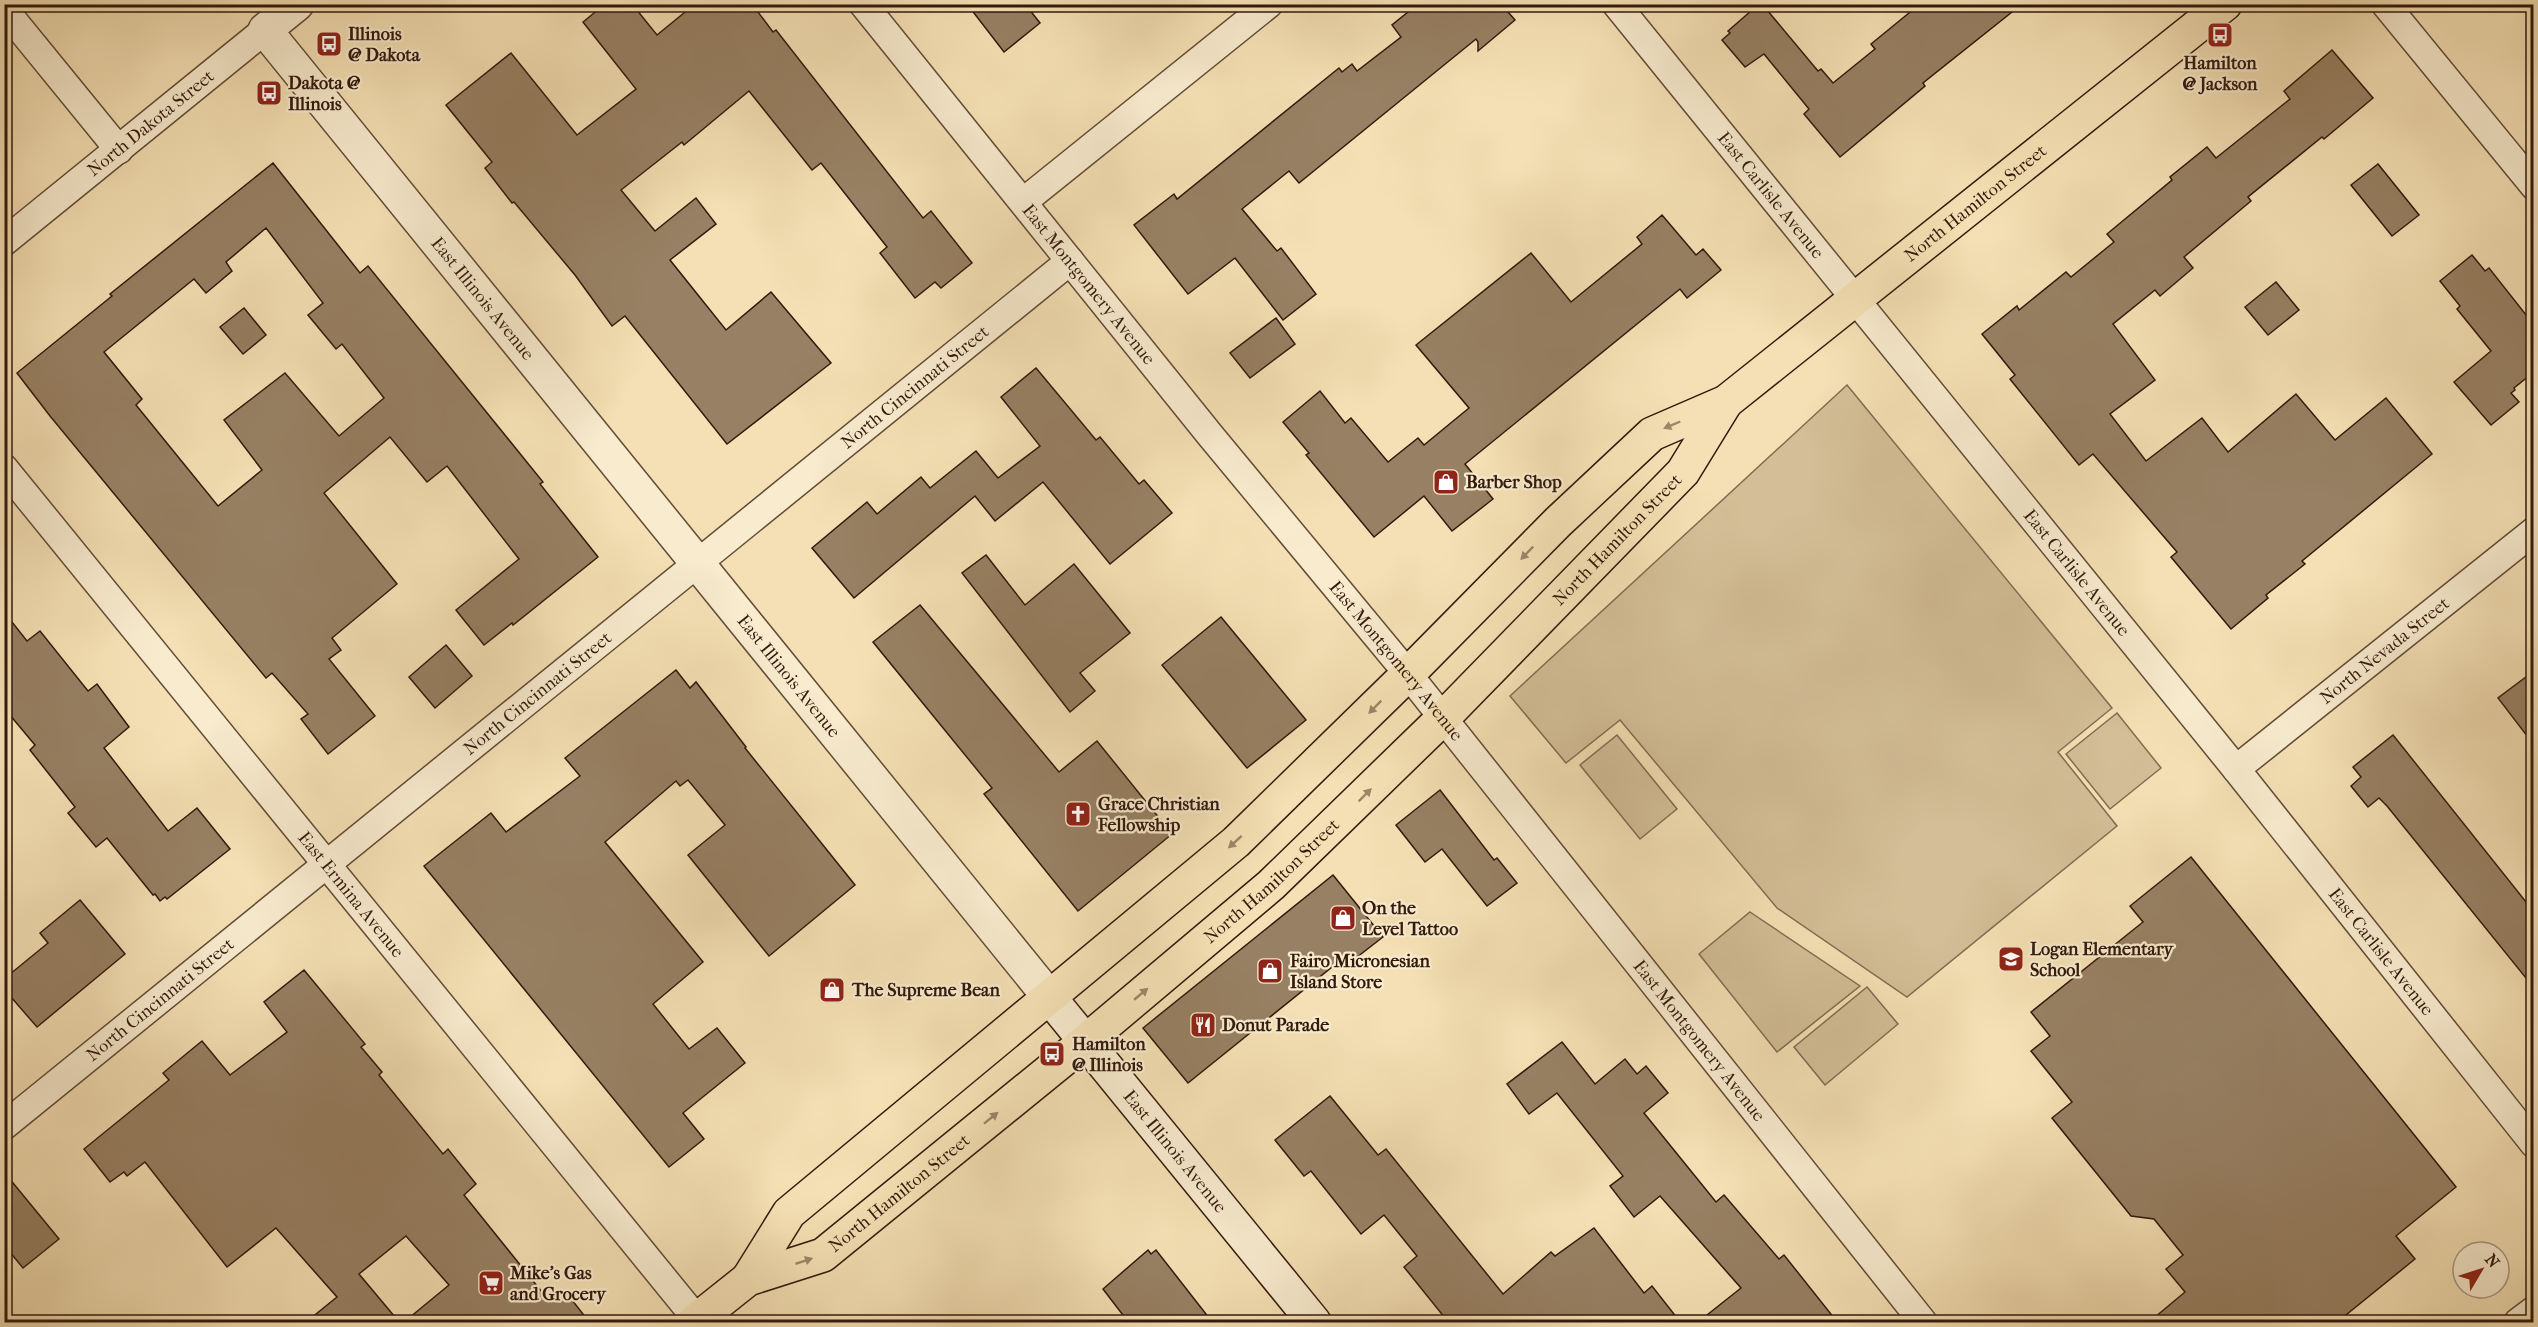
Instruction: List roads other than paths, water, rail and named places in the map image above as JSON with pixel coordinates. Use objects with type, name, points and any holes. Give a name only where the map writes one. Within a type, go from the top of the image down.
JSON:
[{"type":"main road","name":"North Hamilton Street","points":[[697,1322],[748,1279],[789,1213],[1236,842],[1408,674],[1558,522],[1652,434],[1726,402],[2225,4]]},
{"type":"main road","name":"North Hamilton Street","points":[[748,1279],[824,1254],[1086,1041],[1271,885],[1443,718],[1683,472],[1726,402]]},
{"type":"street","name":"North Dakota Street","points":[[4,242],[297,4]]},
{"type":"street","name":"East Montgomery Avenue","points":[[863,4],[1408,674],[1923,1323]]},
{"type":"street","points":[[1023,202],[1269,4]]},
{"type":"street","name":"East Carlisle Avenue","points":[[1616,4],[2236,768],[2534,1144]]},
{"type":"street","points":[[2385,4],[2534,186]]},
{"type":"street","points":[[4,9],[119,150]]},
{"type":"street","name":"East Illinois Avenue","points":[[265,30],[1314,1323]]},
{"type":"street","name":"North Cincinnati Street","points":[[4,1126],[1070,261]]},
{"type":"street","name":"East Ermina Avenue","points":[[4,468],[328,864],[697,1322]]},
{"type":"street","name":"North Nevada Street","points":[[2236,768],[2534,531]]},
{"type":"street","points":[[2518,1323],[2534,1310]]},
{"type":"place","name":"Hamilton @ Jackson","points":[[2220,35]]},
{"type":"place","name":"Illinois @ Dakota","points":[[329,44]]},
{"type":"place","name":"Dakota @ Illinois","points":[[269,93]]},
{"type":"place","name":"Barber Shop","points":[[1446,482]]},
{"type":"place","name":"Grace Christian Fellowship","points":[[1078,814]]},
{"type":"place","name":"On the Level Tattoo","points":[[1343,918]]},
{"type":"place","name":"Logan Elementary School","points":[[2011,959]]},
{"type":"place","name":"Fairo Micronesian Island Store","points":[[1270,971]]},
{"type":"place","name":"The Supreme Bean","points":[[832,990]]},
{"type":"place","name":"Donut Parade","points":[[1203,1025]]},
{"type":"place","name":"Hamilton @ Illinois","points":[[1052,1054]]},
{"type":"place","name":"Mike's Gas and Grocery","points":[[491,1283]]}]
